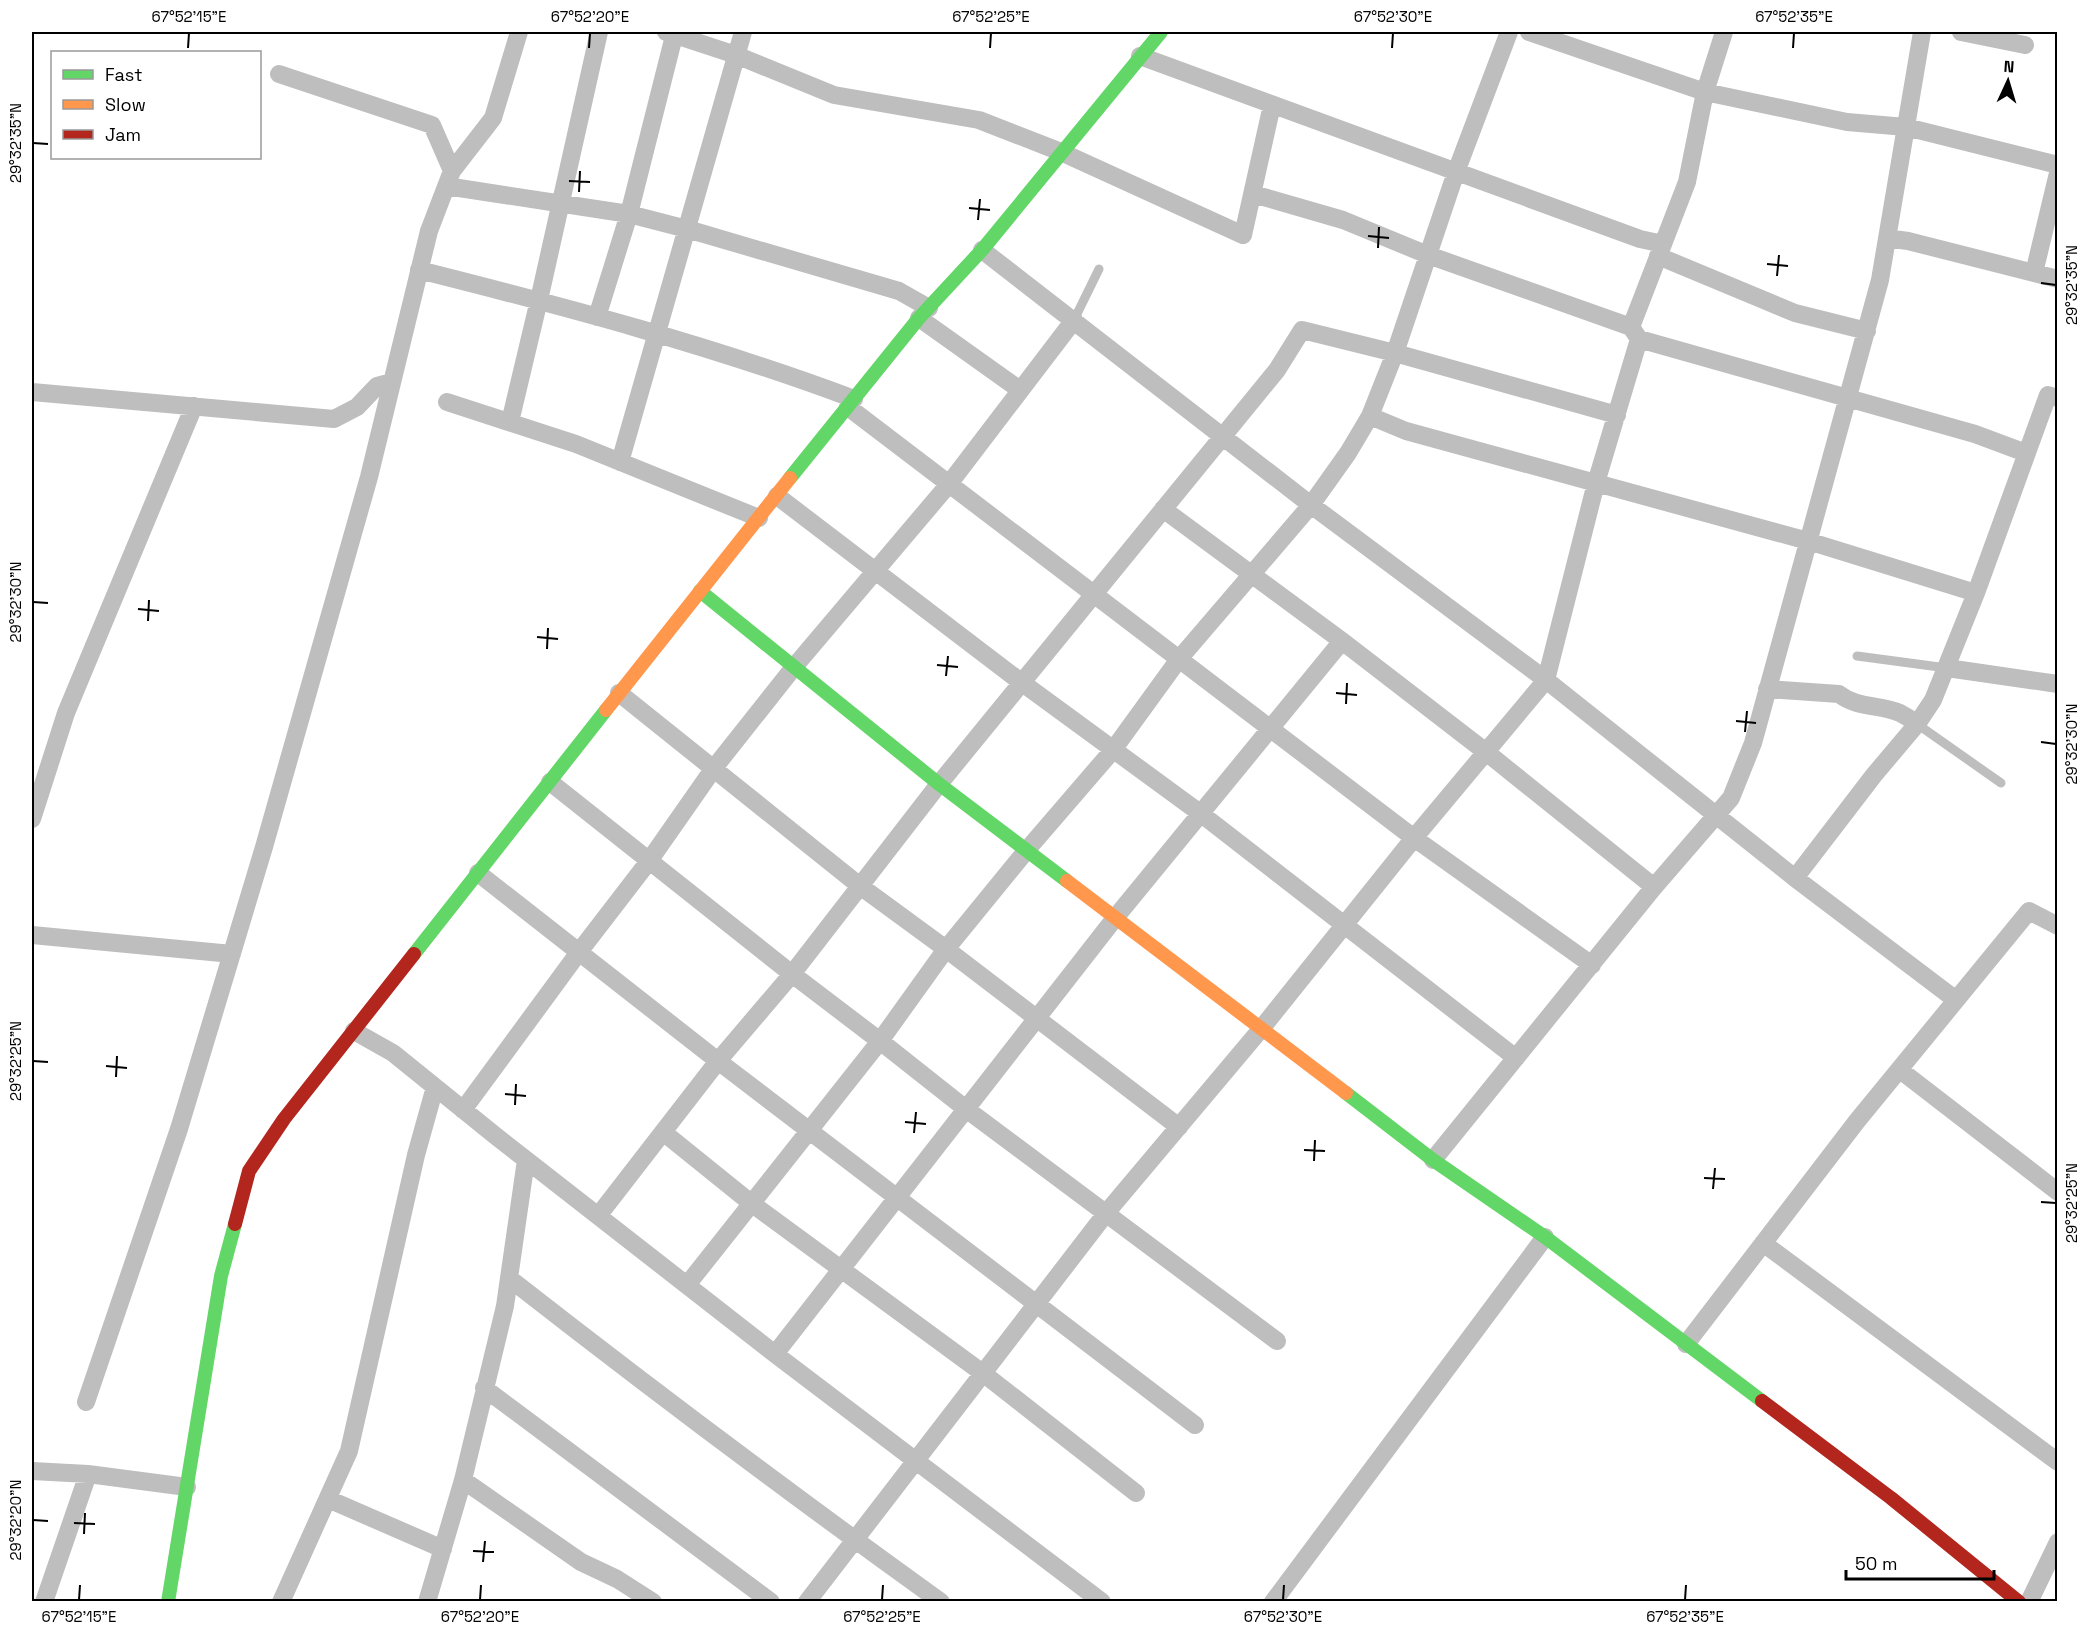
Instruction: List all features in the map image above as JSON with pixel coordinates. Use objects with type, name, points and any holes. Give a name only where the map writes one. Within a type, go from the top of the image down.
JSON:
[{"type":"street","points":[[86,1402],[179,1129],[267,836],[369,477],[429,231],[449,178],[493,118],[519,32]]},
{"type":"street","points":[[510,422],[599,32]]},
{"type":"street","points":[[597,317],[629,214],[672,32],[834,95],[979,120],[1061,152],[1243,236],[1272,105]]},
{"type":"street","points":[[620,462],[743,32]]},
{"type":"street","points":[[168,1602],[221,1276],[249,1171],[284,1119],[700,591],[924,313],[982,250],[1161,32]]},
{"type":"street","points":[[687,1285],[880,1041],[946,949],[1026,850],[1113,750],[1179,659],[1311,505],[1348,453],[1370,416],[1395,353],[1456,172],[1509,32]]},
{"type":"street","points":[[1529,32],[1705,92],[1847,122],[1906,127],[2058,165]]},
{"type":"street","points":[[807,1602],[917,1462],[1107,1212],[1261,1029],[1414,838],[1546,680],[1596,483],[1617,415],[1635,333],[1660,250],[1687,182],[1705,92],[1724,32]]},
{"type":"street","points":[[1433,1160],[1654,887],[1731,798],[1753,743],[1880,280],[1922,32]]},
{"type":"street","points":[[1961,32],[2025,45]]},
{"type":"street","points":[[1140,56],[1640,239],[1795,313],[1867,331]]},
{"type":"street","points":[[279,74],[432,124],[449,178]]},
{"type":"street","points":[[2034,273],[2058,173]]},
{"type":"street","points":[[449,178],[561,205],[629,214],[899,291],[1020,390]]},
{"type":"street","points":[[1253,194],[1343,220],[1428,255],[1635,333],[1975,434],[2026,453]]},
{"type":"street","points":[[1887,238],[1908,241],[2058,279]]},
{"type":"street","points":[[982,250],[1223,438],[1546,680],[1795,878],[1956,1000]]},
{"type":"street","points":[[419,270],[539,300],[781,372],[851,403],[949,484],[1414,838],[1592,965]]},
{"type":"street","points":[[463,1110],[649,861],[714,768],[794,668],[949,484],[1074,320]]},
{"type":"street","points":[[598,1216],[718,1061],[792,974],[939,784],[1093,593],[1223,438],[1277,370],[1302,330],[1395,353],[1617,415]]},
{"type":"street","points":[[32,392],[334,419],[357,407],[377,386],[392,382]]},
{"type":"street","points":[[1795,878],[1874,775],[1917,724],[1933,700],[1976,593],[2048,394],[2058,398]]},
{"type":"street","points":[[447,402],[576,444],[759,518]]},
{"type":"street","points":[[32,819],[66,713],[194,406]]},
{"type":"street","points":[[1370,416],[1406,431],[1808,541],[1976,593]]},
{"type":"street","points":[[777,496],[1021,682],[1200,813],[1516,1058]]},
{"type":"street","points":[[1163,509],[1342,641],[1486,752],[1654,887]]},
{"type":"street","points":[[700,591],[939,784],[1433,1160],[1545,1238],[1891,1498],[2019,1602]]},
{"type":"street","points":[[775,1353],[1115,918],[1342,641]]},
{"type":"street","points":[[1947,668],[2058,684]]},
{"type":"street","points":[[1767,688],[1839,694],[1865,707],[1900,713],[1917,724]]},
{"type":"street","points":[[620,693],[860,886],[1179,1127]]},
{"type":"street","points":[[550,782],[966,1109],[1277,1341]]},
{"type":"street","points":[[478,873],[718,1061],[1195,1425]]},
{"type":"street","points":[[1686,1344],[1900,1070],[2029,911],[2058,926]]},
{"type":"street","points":[[32,935],[232,954]]},
{"type":"street","points":[[354,1031],[393,1053],[687,1285],[1102,1602]]},
{"type":"street","points":[[1900,1070],[2058,1192]]},
{"type":"street","points":[[281,1602],[349,1451],[416,1155],[435,1087]]},
{"type":"street","points":[[663,1132],[752,1203],[984,1374],[1136,1493]]},
{"type":"street","points":[[427,1602],[463,1480],[505,1306],[526,1160]]},
{"type":"street","points":[[1273,1602],[1545,1238]]},
{"type":"street","points":[[1763,1244],[2058,1462]]},
{"type":"street","points":[[509,1278],[855,1540],[941,1602]]},
{"type":"street","points":[[484,1388],[771,1602]]},
{"type":"street","points":[[32,1471],[88,1474],[187,1487]]},
{"type":"street","points":[[44,1602],[88,1474]]},
{"type":"street","points":[[463,1480],[581,1562],[616,1579],[653,1602]]},
{"type":"street","points":[[328,1499],[443,1549]]},
{"type":"street","points":[[2029,1602],[2058,1542]]},
{"type":"lane","points":[[1074,320],[1099,269]]},
{"type":"lane","points":[[1857,656],[1947,668]]},
{"type":"lane","points":[[1917,724],[2001,783]]},
{"type":"traffic: fast","points":[[790,478],[919,318],[982,250],[1161,32]]},
{"type":"traffic: fast","points":[[700,591],[939,784],[1067,881]]},
{"type":"traffic: fast","points":[[414,954],[606,710]]},
{"type":"traffic: fast","points":[[1346,1093],[1433,1160],[1545,1237],[1762,1401]]},
{"type":"traffic: fast","points":[[168,1602],[221,1276],[235,1224]]},
{"type":"traffic: slow","points":[[606,710],[790,478]]},
{"type":"traffic: slow","points":[[1067,881],[1346,1093]]},
{"type":"traffic: jam","points":[[235,1224],[249,1171],[284,1119],[414,954]]},
{"type":"traffic: jam","points":[[1762,1401],[1891,1498],[2019,1602]]}]
